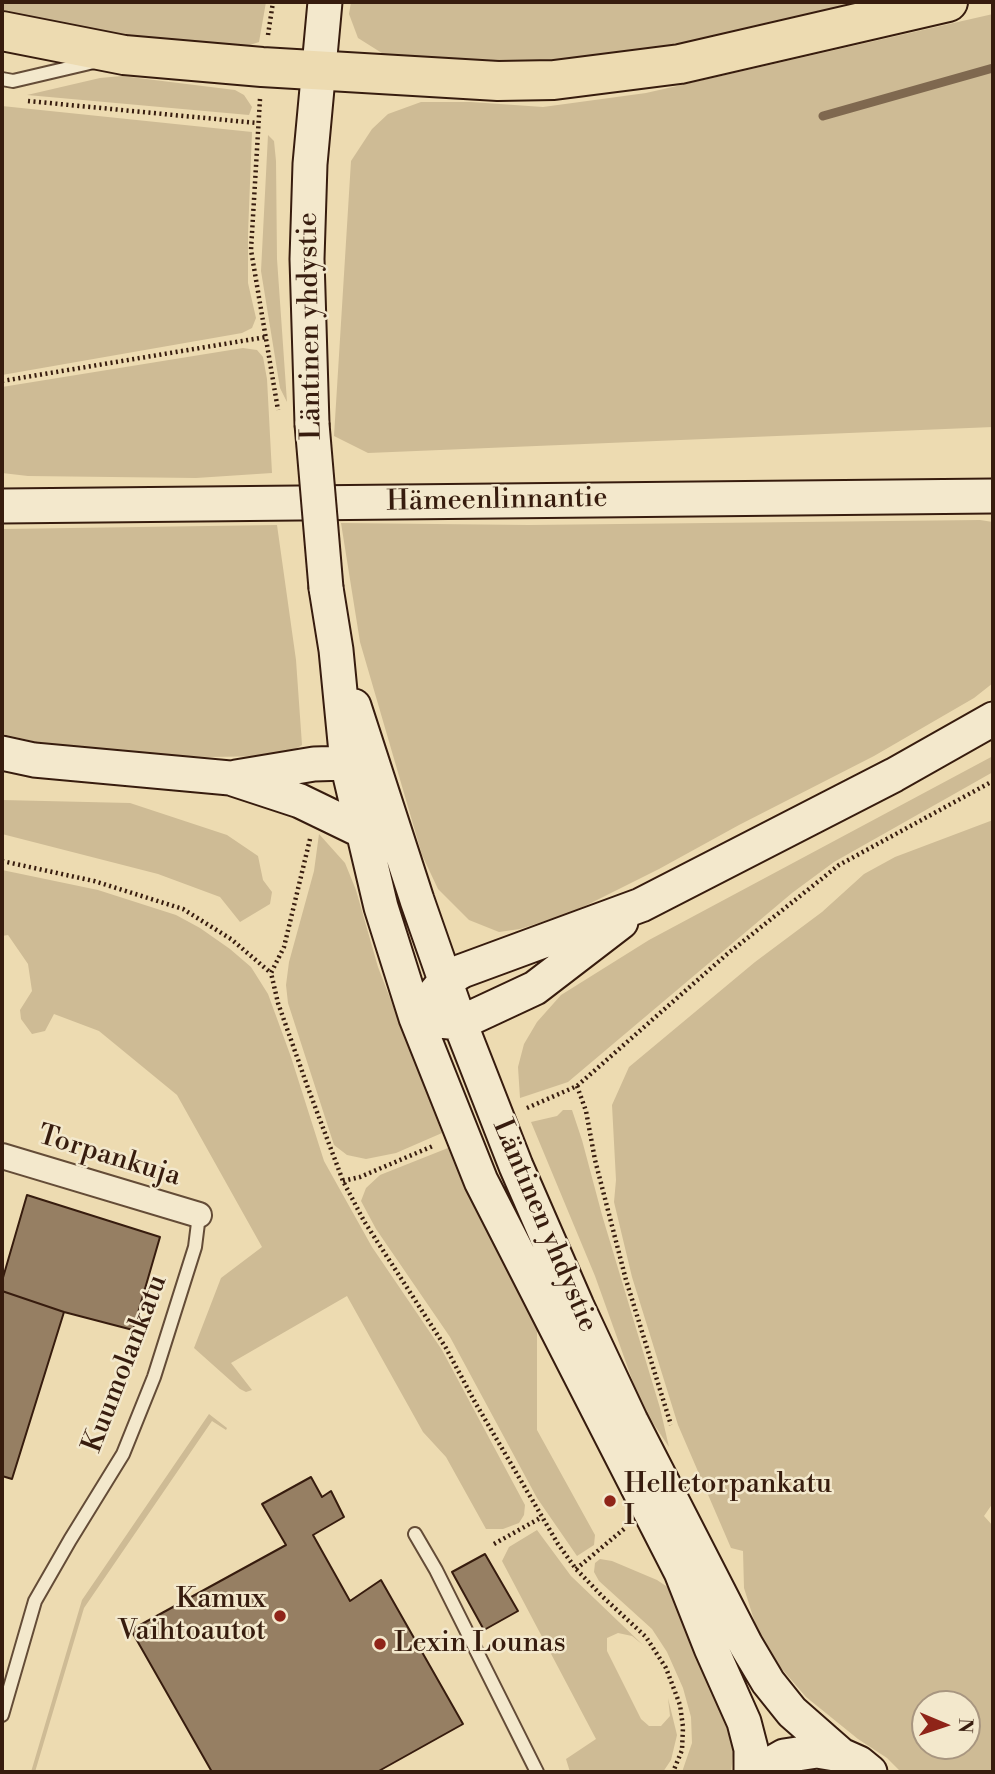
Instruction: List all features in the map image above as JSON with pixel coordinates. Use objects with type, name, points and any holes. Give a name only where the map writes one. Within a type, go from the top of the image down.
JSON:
[{"type":"highway","points":[[2,32],[124,55],[262,67],[498,81],[554,80],[680,64],[948,2]]},
{"type":"main road","name":"Läntinen yhdystie","points":[[325,2],[310,164],[307,259],[314,474],[347,763],[362,831],[381,907],[416,1018],[481,1181],[681,1572],[710,1648],[744,1722],[751,1749],[751,1772]]},
{"type":"main road","name":"Hämeenlinnantie","points":[[2,506],[993,496]]},
{"type":"main road","name":"Läntinen yhdystie","points":[[336,650],[460,1023],[516,1166],[577,1306],[717,1591],[768,1682],[792,1712],[841,1755]]},
{"type":"main road","points":[[416,1018],[445,981],[462,971],[642,905],[894,775],[993,719]]},
{"type":"main road","points":[[2,754],[34,760],[230,778],[313,807],[362,831]]},
{"type":"main road","points":[[230,778],[314,764],[347,763]]},
{"type":"main road","points":[[416,1018],[460,1023],[535,988],[642,905]]},
{"type":"main road","points":[[756,1772],[784,1756],[817,1751],[841,1755],[859,1763],[870,1772]]},
{"type":"street","name":"Torpankuja","points":[[2,1156],[199,1215]]},
{"type":"lane","points":[[2,79],[13,80],[124,55]]},
{"type":"lane","name":"Kuumolankatu","points":[[2,1715],[36,1601],[123,1454],[154,1377],[195,1247],[199,1215]]},
{"type":"lane","points":[[415,1534],[436,1570],[537,1772]]},
{"type":"path","points":[[273,2],[262,67],[257,123],[251,250],[278,412]]},
{"type":"path","points":[[17,99],[257,123]]},
{"type":"path","points":[[2,381],[266,337]]},
{"type":"path","points":[[523,1110],[576,1086],[726,955],[839,866],[993,781]]},
{"type":"path","points":[[271,973],[284,947],[296,901],[312,831],[313,807]]},
{"type":"path","points":[[2,861],[94,881],[183,909],[232,939],[271,973],[278,1003],[307,1088],[343,1181],[364,1221],[446,1348],[542,1517],[576,1569],[646,1637],[666,1668],[680,1705],[683,1727],[682,1750],[673,1772]]},
{"type":"path","points":[[576,1086],[586,1111],[595,1160],[626,1280],[673,1431]]},
{"type":"path","points":[[343,1181],[360,1177],[445,1141]]},
{"type":"path","points":[[494,1544],[542,1517]]},
{"type":"path","points":[[576,1569],[624,1529]]},
{"type":"shaded area","points":[[2,2],[266,2],[259,42],[247,46],[142,37],[2,18]]},
{"type":"shaded area","points":[[351,2],[899,2],[613,64],[468,67],[385,55],[358,38],[349,14]]},
{"type":"shaded area","points":[[993,14],[993,427],[368,453],[334,436],[351,161],[372,129],[388,114],[421,102],[543,107],[646,93]]},
{"type":"shaded area","points":[[122,76],[235,90],[244,95],[252,107],[249,115],[27,95],[100,78]]},
{"type":"shaded area","points":[[2,106],[252,132],[248,283],[256,318],[252,328],[242,333],[2,375]]},
{"type":"shaded area","points":[[268,135],[274,141],[276,161],[277,259],[287,402],[280,388],[261,271]]},
{"type":"shaded area","points":[[243,348],[257,350],[263,357],[267,379],[272,473],[196,478],[28,476],[2,473],[2,387]]},
{"type":"shaded area","points":[[993,522],[993,683],[974,698],[874,756],[573,912],[520,929],[499,932],[469,920],[438,889],[422,855],[360,642],[341,523],[529,525]]},
{"type":"shaded area","points":[[277,525],[296,660],[302,745],[291,752],[274,756],[208,757],[135,754],[37,742],[2,734],[2,529]]},
{"type":"shaded area","points":[[993,756],[993,772],[834,862],[792,893],[568,1082],[520,1098],[518,1067],[524,1044],[537,1022],[561,995],[649,940]]},
{"type":"shaded area","points":[[2,800],[130,803],[227,835],[258,856],[263,880],[272,892],[270,904],[240,922],[220,897],[158,874],[2,834]]},
{"type":"shaded area","points":[[993,820],[993,1503],[984,1516],[993,1526],[993,1772],[901,1772],[887,1758],[858,1739],[806,1697],[760,1639],[744,1588],[743,1551],[731,1548],[678,1425],[632,1277],[614,1202],[616,1180],[612,1105],[629,1067],[755,962],[822,912],[864,874],[895,857]]},
{"type":"shaded area","points":[[319,834],[345,863],[356,890],[378,967],[442,1133],[396,1153],[366,1159],[347,1155],[334,1145],[288,1003],[286,985],[289,962],[314,871]]},
{"type":"shaded area","points":[[2,870],[98,890],[176,915],[200,928],[251,967],[268,994],[324,1161],[372,1247],[442,1350],[525,1505],[524,1515],[519,1523],[503,1529],[486,1529],[446,1457],[423,1432],[347,1296],[231,1363],[252,1390],[246,1392],[240,1389],[194,1348],[221,1278],[262,1247],[177,1095],[99,1031],[54,1014],[45,1031],[32,1034],[21,1019],[20,1010],[32,991],[28,964],[8,935],[2,936]]},
{"type":"shaded area","points":[[563,1110],[572,1110],[582,1140],[669,1447],[638,1396],[595,1276],[531,1122],[557,1116]]},
{"type":"shaded area","points":[[448,1148],[537,1330],[537,1430],[595,1535],[594,1545],[577,1556],[537,1498],[450,1337],[376,1229],[361,1201],[366,1188],[380,1175]]},
{"type":"shaded area","points":[[209,1414],[227,1428],[226,1430],[212,1421],[84,1608],[35,1772],[31,1772],[82,1600]]},
{"type":"shaded area","points":[[537,1530],[571,1576],[643,1645],[632,1636],[618,1633],[607,1638],[607,1651],[641,1719],[649,1726],[661,1726],[670,1716],[668,1698],[677,1735],[671,1760],[663,1772],[570,1772],[566,1759],[596,1739],[502,1561],[509,1547]]},
{"type":"shaded area","points":[[600,1559],[612,1561],[657,1580],[672,1590],[734,1747],[731,1772],[682,1772],[692,1743],[691,1717],[683,1688],[667,1652],[652,1629],[599,1581],[594,1572],[595,1563]]},
{"type":"building","points":[[27,1195],[160,1237],[133,1330],[64,1312],[2,1291],[2,1281]]},
{"type":"building","points":[[2,1291],[64,1312],[12,1479],[2,1476]]},
{"type":"building","name":"Kamux Vaihtoautot","points":[[311,1477],[322,1497],[331,1491],[344,1517],[313,1535],[350,1601],[381,1580],[463,1724],[377,1772],[212,1772],[131,1630],[286,1545],[262,1504]]},
{"type":"building","points":[[485,1554],[518,1611],[484,1630],[452,1572]]},
{"type":"waterway","points":[[823,116],[993,68]]},
{"type":"place","name":"Helletorpankatu I","points":[[610,1501]]},
{"type":"place","name":"Kamux Vaihtoautot","points":[[280,1616]]},
{"type":"place","name":"Lexin Lounas","points":[[380,1644]]}]
